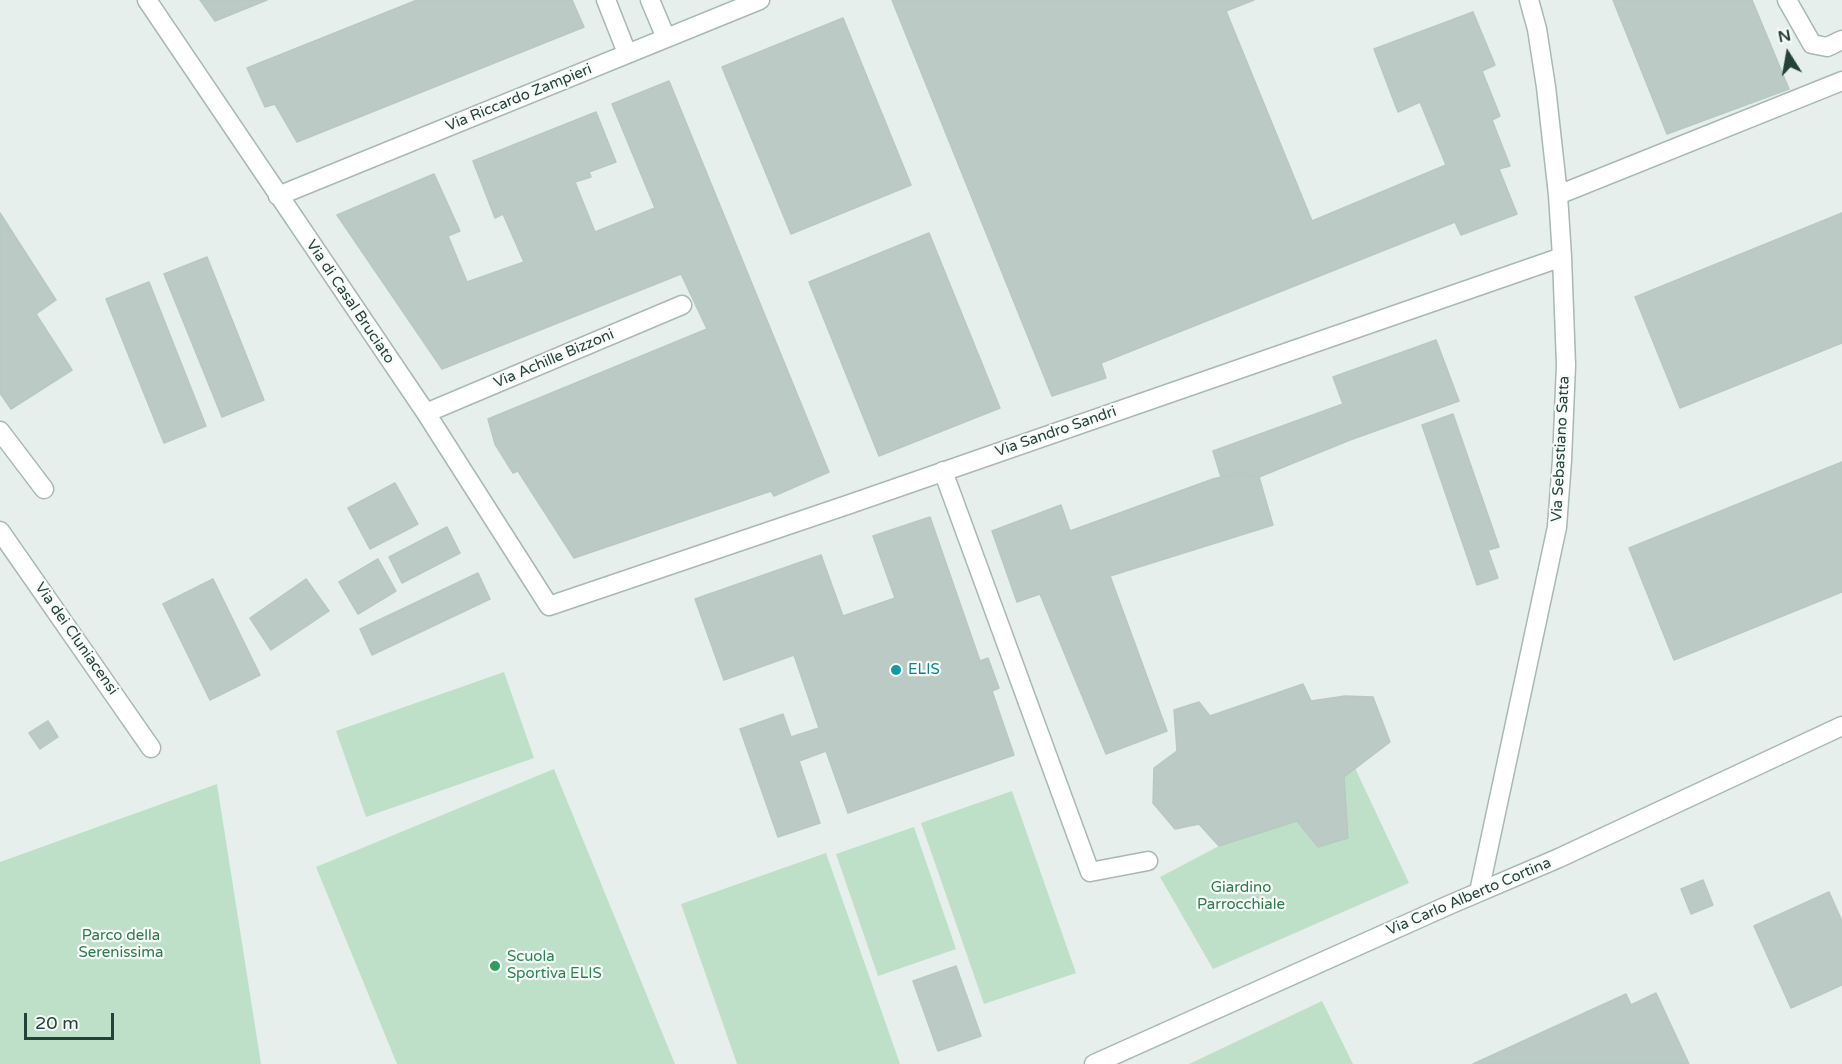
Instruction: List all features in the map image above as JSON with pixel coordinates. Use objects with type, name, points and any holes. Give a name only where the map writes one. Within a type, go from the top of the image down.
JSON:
[{"type":"street","name":"Via di Casal Bruciato","points":[[147,0],[426,413],[549,606]]},
{"type":"street","points":[[606,0],[627,54]]},
{"type":"street","points":[[650,0],[666,38]]},
{"type":"street","name":"Via Riccardo Zampieri","points":[[278,196],[760,0]]},
{"type":"street","name":"Via Sebastiano Satta","points":[[1479,892],[1557,527],[1562,460],[1566,365],[1558,195],[1546,87],[1537,29],[1529,0]]},
{"type":"street","points":[[1787,0],[1812,44],[1827,47],[1842,40]]},
{"type":"street","points":[[1558,195],[1842,81]]},
{"type":"street","name":"Via Sandro Sandri","points":[[549,606],[1562,257]]},
{"type":"street","name":"Via Achille Bizzoni","points":[[426,413],[682,305]]},
{"type":"street","points":[[0,431],[44,489]]},
{"type":"street","points":[[943,471],[1090,872],[1148,861]]},
{"type":"street","name":"Via dei Cluniacensi","points":[[0,531],[151,748]]},
{"type":"street","name":"Via Carlo Alberto Cortina","points":[[1094,1064],[1559,858],[1842,726]]},
{"type":"green space","points":[[504,672],[534,758],[366,817],[336,731]]},
{"type":"green space","name":"Giardino Parrocchiale","points":[[1355,768],[1409,883],[1213,969],[1160,877],[1219,846],[1297,821],[1318,847],[1348,838],[1344,777]]},
{"type":"green space","name":"Scuola Sportiva ELIS","points":[[554,769],[675,1064],[397,1064],[316,867]]},
{"type":"green space","name":"Parco della Serenissima","points":[[217,784],[261,1064],[0,1064],[0,862]]},
{"type":"green space","points":[[1012,791],[1076,973],[984,1004],[921,823]]},
{"type":"green space","points":[[914,827],[956,949],[878,976],[836,854]]},
{"type":"green space","points":[[826,853],[900,1064],[737,1064],[681,904]]},
{"type":"green space","points":[[1322,1001],[1353,1064],[1189,1064]]},
{"type":"building","points":[[200,0],[267,0],[215,21]]},
{"type":"building","points":[[417,0],[572,0],[584,27],[297,142],[275,104],[265,107],[247,68]]},
{"type":"building","points":[[892,0],[1254,0],[1226,11],[1312,221],[1446,165],[1420,102],[1398,112],[1374,49],[1473,12],[1495,65],[1482,71],[1500,116],[1492,120],[1510,166],[1499,169],[1517,214],[1461,235],[1455,222],[1101,363],[1106,378],[1052,396]]},
{"type":"building","points":[[1613,0],[1752,0],[1789,89],[1667,134]]},
{"type":"building","points":[[843,18],[911,185],[791,234],[722,67]]},
{"type":"building","points":[[669,81],[829,472],[774,496],[771,491],[574,558],[518,471],[513,473],[495,444],[488,419],[707,329],[681,274],[442,369],[337,215],[434,174],[460,231],[448,236],[467,282],[524,262],[503,214],[495,218],[473,161],[596,112],[616,162],[589,172],[591,177],[575,182],[595,232],[655,208],[612,104]]},
{"type":"building","points":[[0,213],[56,300],[36,314],[72,370],[11,409],[0,393]]},
{"type":"building","points":[[1842,213],[1842,343],[1680,408],[1635,297]]},
{"type":"building","points":[[929,233],[1000,408],[879,456],[809,282]]},
{"type":"building","points":[[207,257],[264,400],[222,417],[164,274]]},
{"type":"building","points":[[149,282],[206,426],[164,443],[106,299]]},
{"type":"building","points":[[1436,340],[1459,401],[1350,440],[1259,477],[1238,473],[1221,477],[1213,451],[1343,404],[1333,377]]},
{"type":"building","points":[[1453,414],[1499,547],[1488,550],[1498,578],[1477,585],[1422,425]]},
{"type":"building","points":[[1842,462],[1842,592],[1674,660],[1629,548]]},
{"type":"building","points":[[1238,473],[1259,477],[1273,525],[1110,576],[1167,731],[1106,754],[1040,594],[1017,602],[992,531],[1061,505],[1070,531],[1213,479]]},
{"type":"building","points":[[395,483],[418,524],[370,549],[348,508]]},
{"type":"building","name":"ELIS","points":[[930,517],[980,661],[988,658],[999,688],[992,691],[1014,755],[848,813],[826,751],[799,761],[820,823],[778,837],[740,729],[783,714],[791,737],[819,728],[794,655],[724,680],[695,599],[821,555],[843,616],[895,598],[873,536]]},
{"type":"building","points":[[447,527],[460,553],[402,583],[389,557]]},
{"type":"building","points":[[378,559],[396,591],[358,614],[339,582]]},
{"type":"building","points":[[478,573],[490,599],[372,655],[360,629]]},
{"type":"building","points":[[213,579],[260,675],[210,700],[163,604]]},
{"type":"building","points":[[306,579],[329,611],[271,650],[250,618]]},
{"type":"building","points":[[1303,684],[1311,701],[1345,696],[1373,697],[1390,742],[1344,777],[1348,838],[1318,847],[1297,821],[1219,846],[1199,824],[1175,829],[1153,803],[1154,768],[1177,751],[1174,710],[1199,702],[1210,716]]},
{"type":"building","points":[[48,721],[58,737],[40,749],[29,733]]},
{"type":"building","points":[[1703,880],[1713,905],[1691,914],[1681,889]]},
{"type":"building","points":[[1829,892],[1842,921],[1842,985],[1791,1008],[1754,926]]},
{"type":"building","points":[[956,966],[981,1036],[938,1051],[913,981]]},
{"type":"building","points":[[1656,993],[1689,1064],[1473,1064],[1626,994],[1631,1005]]},
{"type":"place","name":"ELIS","points":[[896,670]]},
{"type":"place","name":"Scuola Sportiva ELIS","points":[[495,966]]}]
